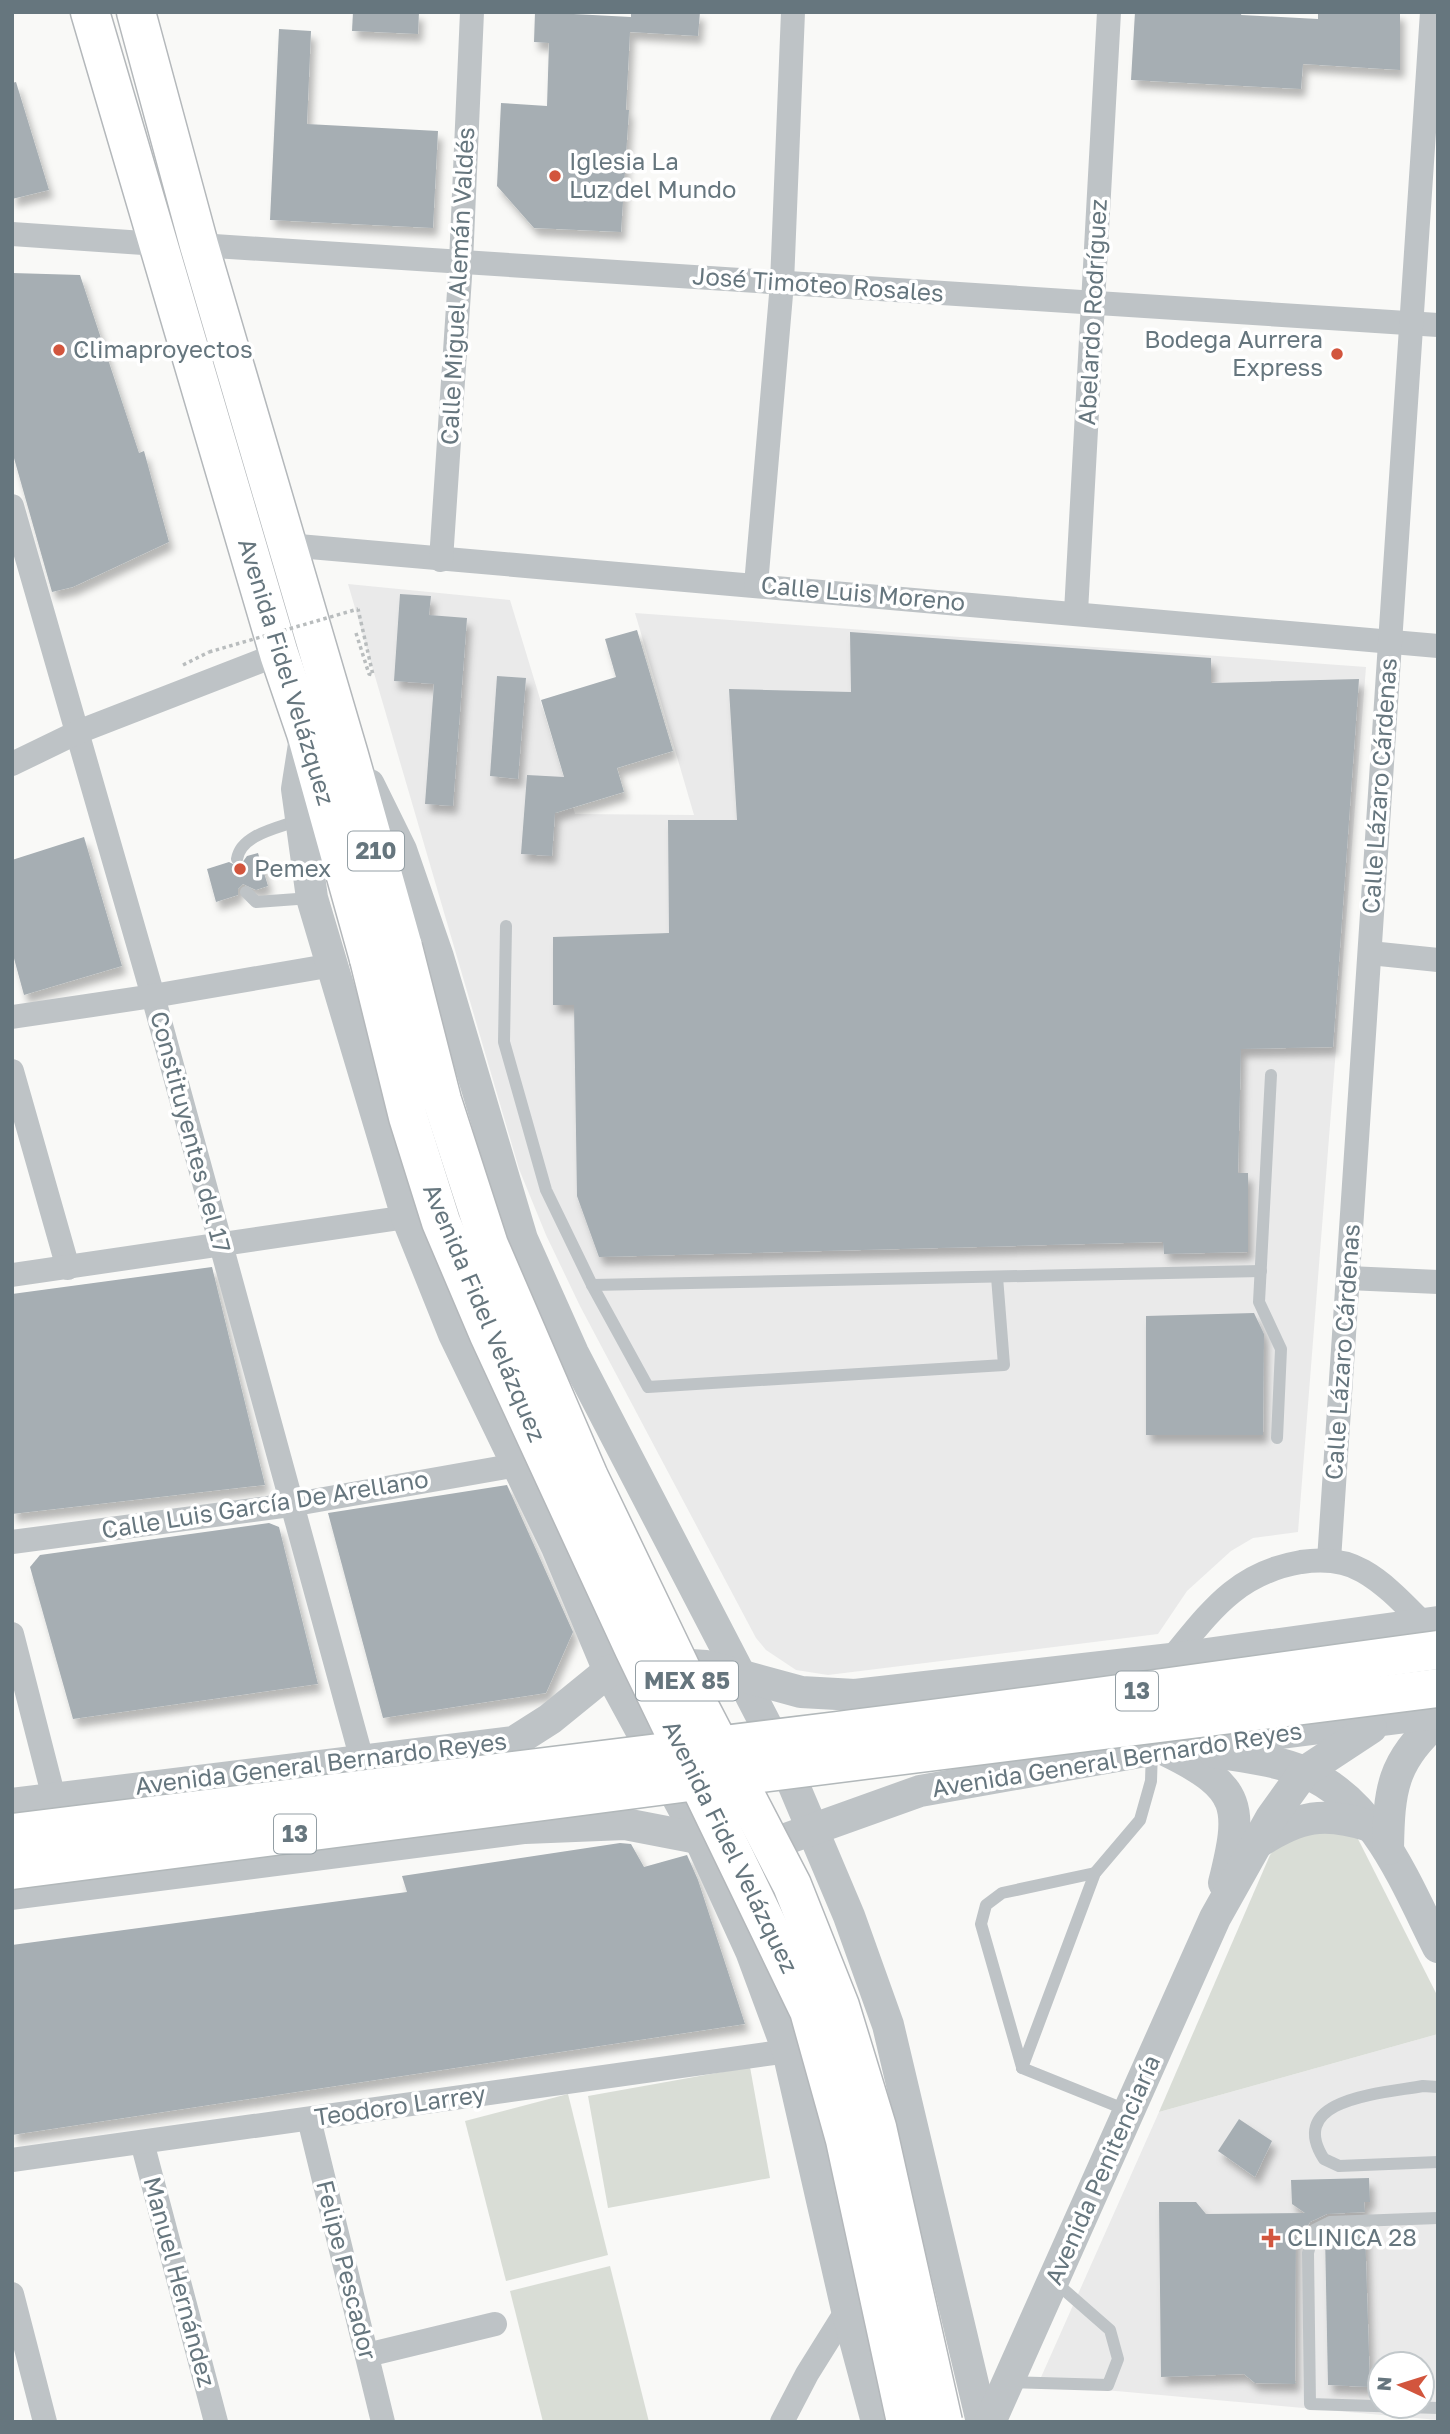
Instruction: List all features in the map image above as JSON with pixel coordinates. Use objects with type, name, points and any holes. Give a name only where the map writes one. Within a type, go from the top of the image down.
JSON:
[{"type":"main road","name":"Avenida Fidel Velázquez","points":[[139,16],[199,245],[349,755],[368,957],[442,1100],[489,1245],[595,1490],[698,1704],[792,1885],[840,2006],[877,2127],[943,2422]]},
{"type":"main road","name":"Avenida Fidel Velázquez","points":[[89,23],[158,244],[279,653],[306,733],[368,957],[408,1117],[446,1235],[622,1624],[809,2011],[845,2140],[906,2422]]},
{"type":"main road","name":"Avenida General Bernardo Reyes","points":[[12,1833],[571,1765],[703,1745],[837,1731],[1433,1632]]},
{"type":"main road","name":"Avenida General Bernardo Reyes","points":[[12,1870],[720,1777],[1438,1688]]},
{"type":"street","name":"Calle Miguel Alemán Valdés","points":[[441,559],[461,262],[472,12]]},
{"type":"street","points":[[756,585],[782,283],[793,12]]},
{"type":"street","name":"Abelardo Rodríguez","points":[[1076,612],[1109,12]]},
{"type":"street","name":"Calle Lázaro Cárdenas","points":[[1329,1560],[1432,12]]},
{"type":"street","points":[[12,234],[158,244]]},
{"type":"street","name":"José Timoteo Rosales","points":[[199,245],[1438,325]]},
{"type":"street","name":"Constituyentes del 17","points":[[12,506],[153,996],[290,1505],[362,1760]]},
{"type":"street","name":"Calle Luis Moreno","points":[[287,545],[1076,612],[1438,646]]},
{"type":"street","points":[[12,764],[78,732],[279,653]]},
{"type":"street","points":[[306,733],[298,789],[312,898],[368,957],[407,1217],[454,1334],[556,1547],[609,1671],[699,1837],[751,1951],[788,2051],[847,2310],[877,2422]]},
{"type":"street","points":[[349,755],[378,800],[401,850],[438,957],[522,1239],[573,1353],[778,1748],[849,1916],[888,2025],[980,2416]]},
{"type":"street","points":[[1370,953],[1438,960]]},
{"type":"street","points":[[12,1017],[153,996],[368,957]]},
{"type":"street","points":[[12,1071],[68,1268]]},
{"type":"street","points":[[12,1275],[407,1217]]},
{"type":"street","points":[[1348,1278],[1438,1282]]},
{"type":"street","name":"Calle Luis García De Arellano","points":[[12,1542],[290,1505],[517,1465]]},
{"type":"street","points":[[556,1547],[579,1564],[593,1567],[620,1564],[632,1557],[650,1535],[654,1509]]},
{"type":"street","points":[[1171,1659],[1236,1587],[1280,1566],[1329,1560],[1370,1576],[1433,1632]]},
{"type":"street","name":"Avenida General Bernardo Reyes","points":[[12,1804],[514,1742],[550,1719],[609,1671],[657,1661],[706,1666],[801,1692],[826,1695],[1433,1632]]},
{"type":"street","points":[[12,1634],[54,1798]]},
{"type":"street","points":[[904,1689],[889,1700],[881,1715],[878,1748],[894,1777],[907,1787],[920,1791]]},
{"type":"street","name":"Avenida General Bernardo Reyes","points":[[12,1894],[525,1828],[625,1824],[739,1846],[756,1844],[782,1840],[920,1791],[1165,1748],[1438,1713]]},
{"type":"street","name":"Avenida Penitenciaría","points":[[980,2416],[1009,2382],[1216,1918],[1284,1797],[1304,1772],[1329,1753],[1385,1721]]},
{"type":"street","points":[[1379,1838],[1396,1770],[1417,1739],[1438,1721]]},
{"type":"street","points":[[514,1742],[528,1749],[539,1760],[547,1781],[545,1804],[537,1818],[525,1828]]},
{"type":"street","points":[[1165,1748],[1259,1760],[1304,1772],[1331,1788],[1379,1838],[1438,1947]]},
{"type":"street","name":"Avenida Penitenciaría","points":[[1165,1748],[1213,1778],[1233,1804],[1234,1841],[1216,1918]]},
{"type":"street","points":[[1258,1843],[1283,1827],[1310,1818],[1341,1819],[1379,1838]]},
{"type":"street","points":[[762,1984],[767,1972],[786,1952],[812,1943],[839,1947],[861,1963],[869,1974]]},
{"type":"street","name":"Teodoro Larrey","points":[[12,2160],[788,2051]]},
{"type":"street","name":"Felipe Pescador","points":[[309,2119],[383,2422]]},
{"type":"street","name":"Manuel Hernández","points":[[142,2142],[216,2422]]},
{"type":"street","points":[[12,2294],[45,2422]]},
{"type":"street","points":[[782,2422],[807,2374],[847,2310]]},
{"type":"street","points":[[367,2355],[495,2324]]},
{"type":"lane","points":[[237,859],[240,848],[248,840],[300,819]]},
{"type":"lane","points":[[246,892],[256,902],[312,898]]},
{"type":"lane","points":[[506,926],[506,1053],[545,1190],[592,1285],[648,1387],[1004,1365],[997,1277]]},
{"type":"lane","points":[[1271,1075],[1259,1302],[1282,1349],[1277,1438]]},
{"type":"lane","points":[[592,1285],[1261,1271]]},
{"type":"lane","points":[[1023,2068],[1095,1873],[1140,1820],[1165,1748]]},
{"type":"lane","points":[[1023,2068],[981,1924],[986,1905],[1002,1893],[1095,1873]]},
{"type":"lane","points":[[1023,2068],[1129,2111]]},
{"type":"lane","points":[[1438,2087],[1423,2086],[1333,2105],[1319,2118],[1316,2138],[1324,2159],[1339,2166],[1438,2162]]},
{"type":"lane","points":[[1438,2218],[1330,2222],[1314,2230],[1308,2253],[1310,2404],[1438,2408]]},
{"type":"lane","points":[[1009,2382],[1108,2385],[1118,2359],[1110,2330],[1054,2281]]},
{"type":"path","points":[[209,652],[358,609],[373,675],[369,674],[356,633]]},
{"type":"shaded area","points":[[348,584],[510,600],[575,814],[694,815],[635,613],[1366,667],[1298,1532],[1253,1538],[1231,1551],[1187,1591],[1158,1634],[828,1675],[796,1670],[766,1650],[756,1638],[580,1306],[546,1235],[519,1169]]},
{"type":"shaded area","points":[[1312,1826],[1357,1837],[1438,1997],[1438,2034],[1159,2112],[1270,1855],[1283,1839]]},
{"type":"shaded area","name":"CLINICA 28","points":[[1438,2034],[1438,2420],[1436,2350],[1366,2350],[1366,2414],[1038,2384],[1159,2112]]},
{"type":"shaded area","points":[[750,2067],[770,2178],[608,2208],[588,2096]]},
{"type":"shaded area","points":[[568,2094],[608,2255],[506,2281],[465,2121]]},
{"type":"shaded area","points":[[610,2266],[649,2422],[543,2422],[510,2291]]},
{"type":"building","points":[[353,12],[419,12],[418,34],[352,31]]},
{"type":"building","name":"Iglesia La Luz del Mundo","points":[[535,12],[631,17],[631,12],[700,12],[698,36],[630,32],[626,110],[629,110],[621,232],[534,228],[497,186],[501,103],[547,106],[549,43],[534,42]]},
{"type":"building","points":[[1135,12],[1242,12],[1241,15],[1318,19],[1318,12],[1400,12],[1400,70],[1303,64],[1301,89],[1131,80]]},
{"type":"building","points":[[279,29],[311,31],[307,124],[438,131],[433,228],[270,220]]},
{"type":"building","points":[[16,82],[49,190],[12,199],[12,83]]},
{"type":"building","points":[[12,273],[80,275],[139,453],[144,451],[169,542],[73,587],[52,592],[12,451]]},
{"type":"building","points":[[400,594],[431,596],[429,615],[467,618],[453,806],[425,804],[434,684],[394,681]]},
{"type":"building","points":[[637,630],[673,751],[617,768],[624,792],[555,813],[552,856],[521,854],[527,775],[564,777],[541,700],[616,677],[605,639]]},
{"type":"building","points":[[850,632],[1211,658],[1211,683],[1359,679],[1333,1047],[1241,1049],[1238,1173],[1248,1173],[1248,1252],[1164,1254],[1163,1242],[599,1257],[577,1196],[574,1005],[553,1005],[553,937],[669,933],[668,820],[737,820],[729,689],[851,692]]},
{"type":"building","points":[[497,676],[526,678],[518,779],[490,776]]},
{"type":"building","points":[[84,837],[122,966],[24,995],[12,951],[12,860]]},
{"type":"building","points":[[258,853],[268,886],[256,890],[243,884],[238,889],[238,895],[216,902],[207,869],[229,862],[239,867],[247,856]]},
{"type":"building","points":[[212,1267],[265,1485],[12,1514],[12,1294]]},
{"type":"building","points":[[1254,1313],[1264,1334],[1263,1435],[1146,1435],[1146,1316]]},
{"type":"building","points":[[507,1485],[573,1632],[546,1693],[383,1718],[328,1513]]},
{"type":"building","points":[[269,1523],[279,1527],[318,1684],[73,1719],[30,1567],[40,1555]]},
{"type":"building","points":[[620,1843],[631,1844],[644,1867],[687,1855],[698,1880],[745,2024],[12,2135],[12,1945],[407,1892],[402,1876]]},
{"type":"building","points":[[1239,2119],[1272,2141],[1255,2177],[1218,2151]]},
{"type":"building","points":[[1369,2178],[1370,2202],[1364,2202],[1365,2212],[1327,2214],[1310,2222],[1305,2230],[1296,2230],[1295,2384],[1255,2383],[1244,2374],[1161,2377],[1159,2202],[1196,2202],[1206,2214],[1305,2213],[1292,2204],[1291,2180]]},
{"type":"building","points":[[1365,2229],[1369,2350],[1366,2350],[1366,2387],[1328,2385],[1325,2234],[1332,2231]]},
{"type":"place","name":"Iglesia La Luz del Mundo","points":[[555,176]]},
{"type":"place","name":"Climaproyectos","points":[[59,350]]},
{"type":"place","name":"Bodega Aurrera Express","points":[[1337,354]]},
{"type":"place","name":"Pemex","points":[[240,869]]},
{"type":"place","name":"CLINICA 28","points":[[1271,2238]]}]
